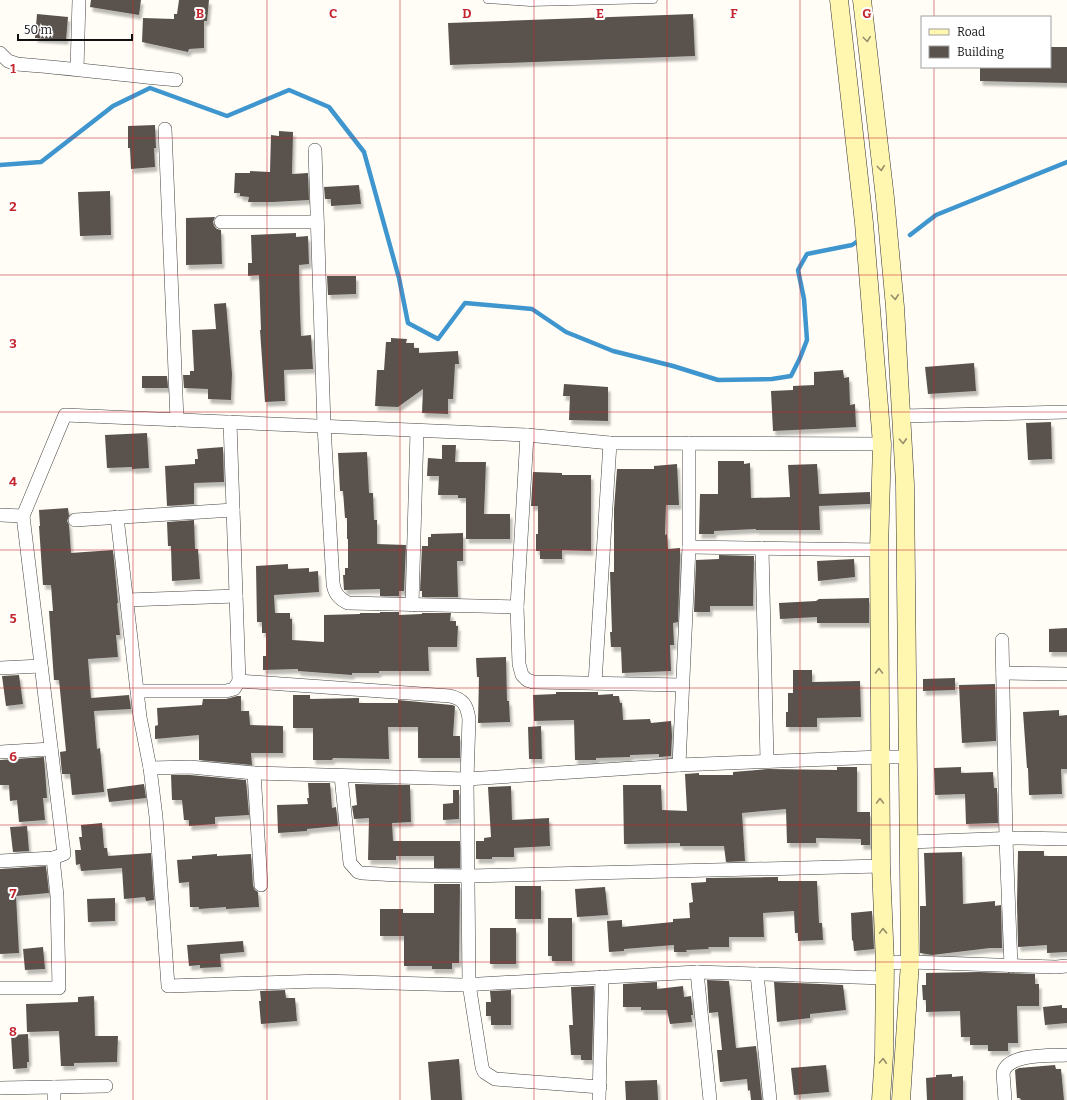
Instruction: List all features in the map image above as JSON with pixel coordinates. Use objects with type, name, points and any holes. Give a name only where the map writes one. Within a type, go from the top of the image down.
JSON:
[{"type":"main road","points":[[839,0],[866,249],[882,444],[879,550],[884,1055],[881,1100]]},
{"type":"main road","points":[[862,0],[896,307],[905,484],[910,962],[901,1100]]},
{"type":"main road","points":[[866,249],[890,245]]},
{"type":"street","points":[[77,69],[79,0]]},
{"type":"street","points":[[0,53],[8,61],[17,64],[176,80]]},
{"type":"street","points":[[165,129],[177,420]]},
{"type":"street","points":[[315,150],[324,426],[333,583],[336,592],[342,600],[348,603],[517,607]]},
{"type":"street","points":[[221,222],[317,222]]},
{"type":"street","points":[[902,416],[1067,412]]},
{"type":"street","points":[[0,861],[53,858],[64,854],[22,516],[65,415],[527,435],[610,443],[689,442],[882,444]]},
{"type":"street","points":[[138,691],[226,691],[234,688],[239,681],[230,422]]},
{"type":"street","points":[[412,605],[417,430]]},
{"type":"street","points":[[527,435],[517,607],[519,664],[522,675],[532,682],[682,685]]},
{"type":"street","points":[[679,764],[689,547],[689,442]]},
{"type":"street","points":[[595,683],[610,443]]},
{"type":"street","points":[[75,520],[233,510]]},
{"type":"street","points":[[0,515],[22,516]]},
{"type":"street","points":[[117,517],[140,717],[150,768],[156,817],[168,986],[321,982],[469,984],[697,972],[757,974],[884,970],[910,962],[1012,966],[1067,966]]},
{"type":"street","points":[[689,547],[879,550]]},
{"type":"street","points":[[762,548],[767,761]]},
{"type":"street","points":[[127,600],[236,596]]},
{"type":"street","points":[[1002,640],[1006,839],[1012,966]]},
{"type":"street","points":[[0,668],[41,666]]},
{"type":"street","points":[[1003,673],[1067,674]]},
{"type":"street","points":[[239,681],[450,696],[457,698],[465,704],[468,711],[467,780],[469,984],[484,1072],[495,1079],[600,1094],[602,977]]},
{"type":"street","points":[[0,752],[51,749]]},
{"type":"street","points":[[150,768],[190,767],[254,773],[467,780],[679,764],[908,757]]},
{"type":"street","points":[[254,773],[260,885]]},
{"type":"street","points":[[341,776],[350,863],[358,872],[362,873],[469,876],[881,866]]},
{"type":"street","points":[[909,842],[1067,839]]},
{"type":"street","points":[[0,988],[59,988],[57,896],[53,858]]},
{"type":"street","points":[[697,972],[710,1100]]},
{"type":"street","points":[[757,974],[770,1100]]},
{"type":"street","points":[[1005,1100],[1003,1073],[1007,1066],[1017,1060],[1031,1056],[1067,1055]]},
{"type":"street","points":[[0,1088],[106,1086]]},
{"type":"street","points":[[54,1087],[54,1100]]},
{"type":"lane","points":[[487,0],[530,3],[654,0]]},
{"type":"building","points":[[91,0],[141,0],[139,15],[90,7]]},
{"type":"building","points":[[179,0],[209,0],[207,21],[204,21],[204,48],[189,49],[188,52],[142,42],[143,18],[174,19],[174,14],[177,14]]},
{"type":"building","points":[[37,14],[68,17],[66,40],[35,38]]},
{"type":"building","points":[[693,14],[695,56],[450,65],[448,23]]},
{"type":"building","points":[[1051,47],[1067,47],[1067,83],[980,81],[980,68],[1051,68]]},
{"type":"building","points":[[155,125],[155,167],[131,169],[130,148],[128,148],[128,126]]},
{"type":"building","points":[[279,131],[293,132],[292,174],[308,173],[309,200],[248,202],[249,197],[240,196],[240,193],[234,193],[235,173],[250,173],[250,171],[270,172],[271,135],[279,136]]},
{"type":"building","points":[[359,185],[361,204],[331,206],[331,199],[325,199],[324,187]]},
{"type":"building","points":[[110,191],[111,235],[80,236],[78,192]]},
{"type":"building","points":[[215,217],[213,222],[214,226],[221,230],[222,264],[186,265],[186,218]]},
{"type":"building","points":[[296,233],[296,237],[308,236],[309,264],[299,265],[300,311],[301,336],[311,335],[313,369],[284,370],[285,401],[265,402],[260,330],[259,275],[248,276],[248,263],[252,263],[251,235]]},
{"type":"building","points":[[327,276],[356,276],[356,294],[328,295]]},
{"type":"building","points":[[226,303],[232,374],[231,400],[208,399],[208,389],[184,388],[183,375],[190,375],[190,371],[194,371],[192,330],[216,329],[214,304]]},
{"type":"building","points":[[391,338],[407,339],[406,343],[414,343],[414,348],[419,348],[419,353],[458,351],[459,364],[455,364],[453,399],[448,399],[448,414],[422,413],[423,389],[398,407],[375,406],[377,370],[384,370],[386,342],[391,342]]},
{"type":"building","points":[[974,363],[976,391],[928,394],[925,367]]},
{"type":"building","points":[[843,370],[844,378],[849,377],[850,405],[855,404],[856,427],[773,431],[771,391],[793,390],[793,386],[814,385],[814,372]]},
{"type":"building","points":[[142,376],[167,376],[168,388],[142,388]]},
{"type":"building","points":[[564,384],[608,387],[608,421],[569,420],[570,396],[563,396]]},
{"type":"building","points":[[1051,422],[1052,459],[1028,460],[1026,423]]},
{"type":"building","points":[[147,433],[149,468],[107,468],[105,435]]},
{"type":"building","points":[[442,445],[456,445],[455,462],[486,462],[484,514],[510,514],[510,539],[466,539],[466,498],[458,498],[458,495],[438,495],[439,476],[427,476],[428,458],[442,459]]},
{"type":"building","points":[[223,447],[224,482],[194,483],[194,504],[167,506],[165,466],[195,464],[195,459],[198,459],[197,449]]},
{"type":"building","points":[[367,452],[369,493],[373,493],[374,520],[377,520],[377,544],[406,545],[404,591],[399,591],[399,596],[380,596],[380,589],[344,590],[343,575],[345,575],[345,568],[348,568],[348,539],[343,491],[340,491],[338,453]]},
{"type":"building","points":[[718,461],[744,461],[744,464],[750,463],[751,498],[790,497],[788,465],[817,464],[819,494],[870,492],[870,504],[819,506],[820,530],[756,529],[714,531],[714,534],[699,534],[700,494],[718,494]]},
{"type":"building","points":[[677,464],[679,505],[666,505],[665,535],[667,534],[668,549],[680,548],[678,622],[673,623],[674,645],[670,645],[671,671],[622,673],[621,647],[611,647],[610,632],[612,632],[610,572],[614,572],[614,509],[617,469],[654,469],[654,466]]},
{"type":"building","points":[[533,472],[562,473],[562,475],[591,475],[591,551],[562,550],[562,559],[540,559],[540,551],[536,551],[536,534],[538,534],[538,506],[531,506]]},
{"type":"building","points":[[68,508],[69,516],[67,521],[69,525],[71,553],[113,550],[120,635],[116,635],[118,657],[88,659],[91,698],[129,695],[131,709],[94,711],[97,749],[100,748],[104,792],[72,795],[70,774],[62,774],[60,752],[66,751],[59,680],[54,680],[49,611],[53,611],[51,585],[43,585],[39,526],[39,510]]},
{"type":"building","points":[[194,520],[195,549],[198,549],[200,579],[172,581],[171,546],[168,546],[167,522]]},
{"type":"building","points":[[463,533],[463,561],[457,561],[458,597],[422,597],[422,591],[420,591],[422,546],[428,546],[428,537],[431,537],[431,534]]},
{"type":"building","points":[[719,555],[754,556],[753,606],[710,606],[710,612],[694,612],[696,560],[719,559]]},
{"type":"building","points":[[854,559],[855,577],[818,581],[817,561]]},
{"type":"building","points":[[288,564],[288,569],[309,568],[309,572],[318,571],[319,592],[274,595],[275,613],[290,613],[290,619],[292,619],[292,640],[324,642],[324,615],[380,612],[399,612],[399,615],[451,613],[450,621],[456,621],[456,626],[458,626],[457,647],[428,647],[429,671],[379,671],[379,673],[352,673],[352,675],[298,671],[298,669],[263,670],[263,656],[266,656],[266,633],[262,633],[262,622],[257,622],[256,566]]},
{"type":"building","points":[[869,598],[869,623],[817,623],[817,617],[780,619],[779,603],[816,601],[819,599]]},
{"type":"building","points":[[1067,628],[1067,652],[1049,652],[1049,629]]},
{"type":"building","points":[[506,657],[507,701],[509,701],[510,722],[478,723],[479,677],[477,677],[476,658]]},
{"type":"building","points":[[793,670],[812,670],[812,682],[860,681],[861,717],[817,718],[817,727],[786,727],[788,693],[793,693]]},
{"type":"building","points":[[19,675],[23,704],[6,706],[2,676]]},
{"type":"building","points":[[955,678],[955,690],[923,691],[923,679]]},
{"type":"building","points":[[995,684],[996,741],[962,743],[959,685]]},
{"type":"building","points":[[556,692],[598,692],[598,695],[613,694],[613,696],[619,696],[620,703],[622,703],[623,720],[650,719],[651,723],[671,721],[671,756],[659,757],[659,754],[630,755],[630,757],[575,760],[574,720],[534,721],[533,695],[556,694]]},
{"type":"building","points":[[293,695],[310,695],[310,699],[359,698],[359,703],[398,703],[398,700],[455,706],[453,736],[460,736],[460,758],[418,758],[418,727],[388,727],[389,759],[333,758],[332,760],[313,760],[313,728],[293,728]]},
{"type":"building","points":[[241,696],[241,711],[249,711],[250,725],[283,726],[283,753],[251,753],[252,765],[199,760],[199,735],[155,739],[155,726],[158,725],[157,708],[202,705],[203,699],[226,699]]},
{"type":"building","points":[[1059,710],[1059,716],[1067,715],[1067,769],[1061,769],[1062,794],[1029,795],[1023,712]]},
{"type":"building","points":[[541,726],[542,759],[529,759],[528,727]]},
{"type":"building","points":[[44,757],[47,798],[43,798],[45,820],[19,822],[17,800],[10,801],[9,785],[0,785],[0,760]]},
{"type":"building","points":[[837,767],[857,767],[857,812],[870,812],[870,845],[861,845],[861,839],[816,838],[816,843],[787,843],[786,809],[742,813],[745,861],[726,862],[724,846],[680,846],[680,843],[624,844],[623,785],[661,785],[662,810],[687,811],[685,774],[699,773],[699,775],[733,775],[733,772],[768,769],[837,770]]},
{"type":"building","points":[[961,767],[961,773],[993,772],[994,788],[997,788],[998,823],[966,824],[965,794],[935,795],[934,768]]},
{"type":"building","points":[[171,775],[190,775],[246,780],[249,815],[215,817],[215,824],[189,826],[189,820],[184,820],[182,800],[172,800]]},
{"type":"building","points":[[308,783],[330,783],[332,808],[336,807],[338,826],[307,829],[307,831],[278,833],[277,805],[308,804]]},
{"type":"building","points":[[144,784],[146,798],[109,802],[107,789]]},
{"type":"building","points":[[355,784],[410,785],[411,822],[392,823],[393,841],[460,841],[460,868],[434,868],[434,856],[396,856],[396,860],[368,860],[369,818],[354,819],[352,806],[357,805]]},
{"type":"building","points":[[511,786],[512,820],[549,818],[550,846],[514,848],[514,857],[476,859],[476,841],[484,841],[484,838],[491,837],[488,787]]},
{"type":"building","points":[[453,790],[459,790],[459,819],[443,820],[443,804],[453,803]]},
{"type":"building","points":[[102,823],[104,848],[107,848],[108,856],[151,853],[154,900],[146,901],[145,897],[124,899],[122,868],[81,871],[80,864],[76,865],[75,850],[81,850],[79,837],[82,837],[81,825]]},
{"type":"building","points":[[27,826],[29,851],[13,852],[10,827]]},
{"type":"building","points":[[1018,851],[1044,851],[1044,856],[1067,856],[1067,952],[1047,953],[1047,945],[1018,947]]},
{"type":"building","points":[[962,852],[963,904],[995,901],[995,906],[1001,905],[1002,948],[932,955],[920,953],[920,906],[926,906],[924,853]]},
{"type":"building","points":[[217,854],[217,856],[251,854],[253,886],[258,892],[259,907],[199,909],[199,907],[190,907],[189,882],[179,883],[177,860],[192,859],[192,856]]},
{"type":"building","points":[[46,866],[49,893],[16,896],[19,953],[0,954],[0,869]]},
{"type":"building","points":[[778,877],[778,881],[817,881],[819,923],[822,923],[823,940],[798,941],[798,933],[795,933],[794,911],[763,913],[764,937],[729,937],[729,947],[708,947],[709,949],[674,952],[674,945],[624,949],[624,951],[609,952],[607,921],[622,920],[622,927],[673,922],[673,919],[690,918],[689,903],[693,902],[691,883],[706,882],[706,878]]},
{"type":"building","points":[[434,884],[460,884],[459,963],[452,963],[452,969],[432,969],[432,966],[404,966],[404,936],[380,936],[380,909],[403,909],[403,913],[434,913]]},
{"type":"building","points":[[515,886],[541,886],[541,919],[515,919]]},
{"type":"building","points":[[605,887],[608,915],[577,917],[575,889]]},
{"type":"building","points":[[115,898],[115,921],[88,922],[87,899]]},
{"type":"building","points":[[872,911],[874,949],[854,951],[853,940],[852,941],[851,913]]},
{"type":"building","points":[[548,918],[572,918],[572,961],[552,961],[552,956],[548,956]]},
{"type":"building","points":[[490,928],[516,928],[516,964],[490,964]]},
{"type":"building","points":[[243,941],[244,952],[220,954],[221,967],[200,968],[200,965],[189,966],[187,945]]},
{"type":"building","points":[[43,947],[45,969],[25,970],[23,949]]},
{"type":"building","points":[[979,972],[1035,974],[1035,984],[1039,984],[1039,1006],[1017,1006],[1018,1043],[1008,1043],[1008,1051],[988,1051],[988,1045],[970,1045],[970,1037],[961,1037],[960,1011],[926,1012],[926,1000],[923,1000],[922,985],[926,985],[926,973]]},
{"type":"building","points":[[707,980],[729,981],[736,1048],[756,1046],[762,1100],[751,1100],[750,1090],[748,1091],[747,1079],[720,1082],[717,1050],[722,1050],[718,1012],[709,1013]]},
{"type":"building","points":[[657,982],[657,989],[683,986],[684,997],[691,996],[693,1015],[691,1015],[692,1022],[670,1024],[667,1010],[641,1010],[641,1007],[623,1007],[623,984]]},
{"type":"building","points":[[774,982],[843,985],[846,1010],[810,1014],[810,1018],[777,1022]]},
{"type":"building","points":[[594,986],[592,1060],[581,1060],[581,1055],[571,1055],[569,1025],[573,1025],[571,987]]},
{"type":"building","points":[[285,990],[286,998],[295,998],[297,1021],[261,1024],[259,1001],[261,1001],[260,991]]},
{"type":"building","points":[[511,990],[511,1025],[491,1025],[491,1016],[486,1016],[486,1002],[491,1002],[490,991]]},
{"type":"building","points":[[94,996],[95,1036],[118,1036],[117,1062],[74,1063],[74,1066],[61,1066],[59,1031],[27,1032],[26,1004],[78,1002],[78,997]]},
{"type":"building","points":[[1062,1005],[1062,1008],[1067,1008],[1067,1023],[1045,1025],[1043,1007]]},
{"type":"building","points":[[28,1034],[29,1062],[27,1062],[27,1068],[13,1069],[11,1035]]},
{"type":"building","points":[[459,1059],[462,1100],[431,1100],[428,1062]]},
{"type":"building","points":[[826,1065],[829,1092],[794,1095],[791,1068]]},
{"type":"building","points":[[1055,1065],[1056,1069],[1061,1069],[1064,1100],[1021,1100],[1020,1098],[1017,1098],[1015,1070],[1019,1068]]},
{"type":"building","points":[[952,1074],[952,1077],[963,1076],[963,1100],[927,1100],[926,1078],[936,1077],[936,1075]]},
{"type":"building","points":[[657,1080],[658,1100],[626,1100],[625,1081]]},
{"type":"waterway","points":[[0,165],[41,162],[113,106],[150,88],[227,116],[289,90],[329,107],[364,152],[399,278],[408,323],[438,339],[465,303],[532,309],[566,332],[613,351],[673,366],[718,380],[772,379],[791,376],[807,340],[804,299],[798,270],[807,254],[852,245],[861,239]]},
{"type":"waterway","points":[[910,235],[936,215],[1067,162]]}]
